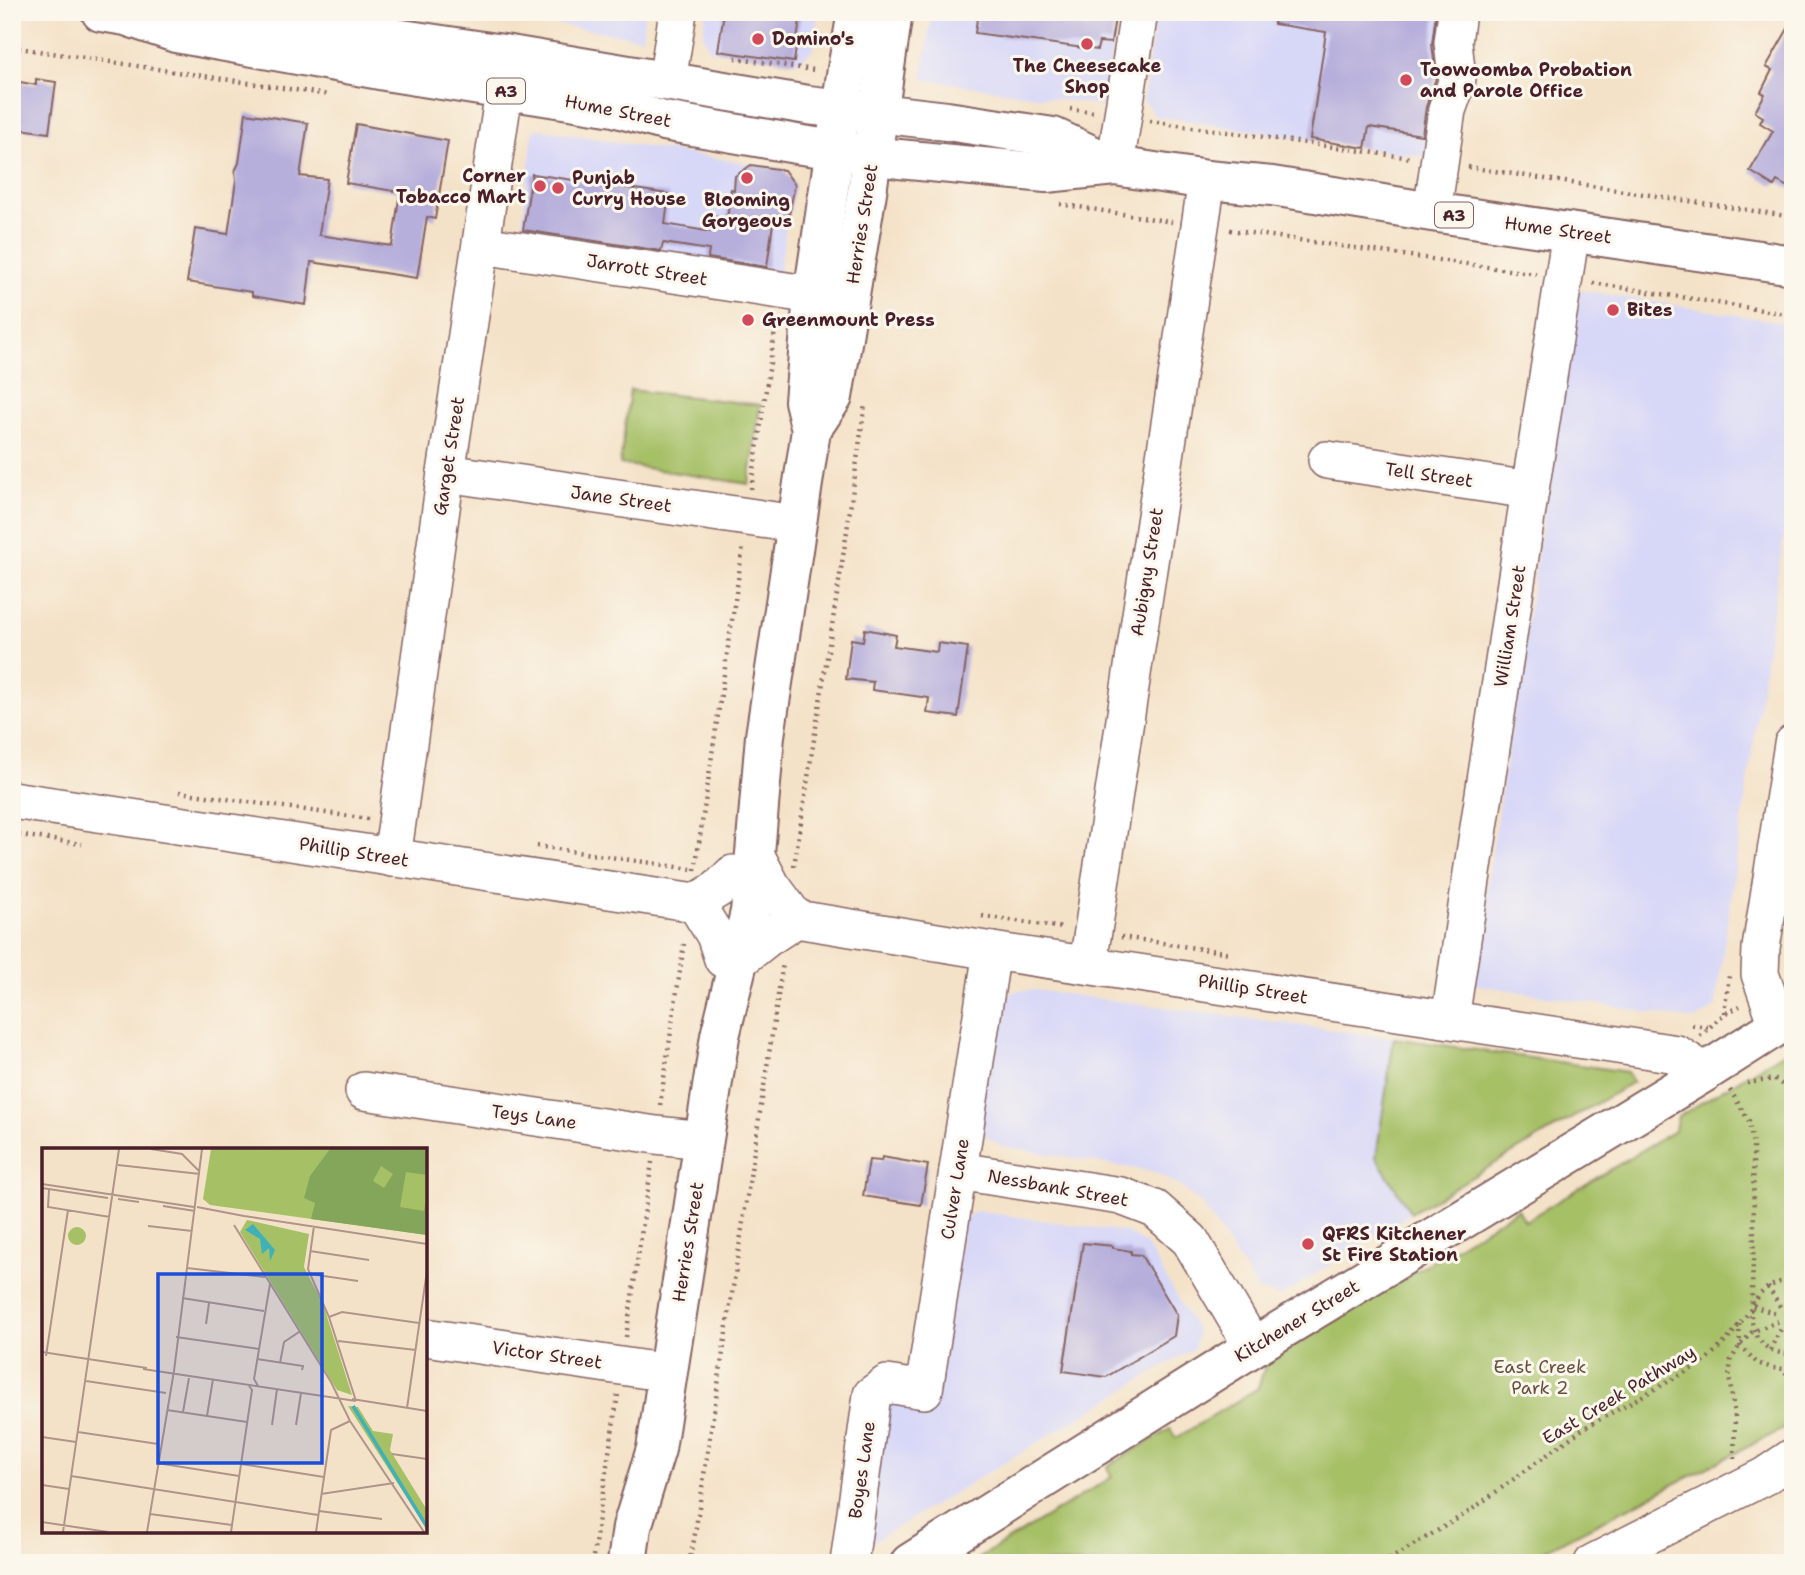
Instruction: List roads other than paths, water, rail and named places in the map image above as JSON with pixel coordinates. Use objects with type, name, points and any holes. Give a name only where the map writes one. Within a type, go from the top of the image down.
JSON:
[{"type":"main road","name":"Hume Street","points":[[220,12],[507,73],[664,121],[835,150],[1046,173],[1115,166],[1207,180],[1272,186],[1793,265]]},
{"type":"main road","name":"Herries Street","points":[[627,1563],[632,1527],[656,1449],[731,960],[725,908],[744,864],[811,429],[804,401],[813,295],[857,12]]},
{"type":"main road","name":"Herries Street","points":[[811,429],[833,397],[873,156],[893,12]]},
{"type":"main road","name":"Hume Street","points":[[125,14],[176,33],[507,73],[667,81],[841,109],[1053,137],[1115,166]]},
{"type":"main road","name":"Kitchener Street","points":[[910,1563],[1253,1347],[1722,1084],[1785,1021]]},
{"type":"main road","name":"Herries Street","points":[[655,1563],[660,1510],[656,1449]]},
{"type":"street","points":[[667,81],[678,12]]},
{"type":"street","points":[[1115,166],[1139,12]]},
{"type":"street","points":[[1432,212],[1447,110],[1457,85],[1453,42],[1457,12]]},
{"type":"street","name":"Garget Street","points":[[392,858],[446,473],[507,73]]},
{"type":"street","name":"Aubigny Street","points":[[1088,964],[1207,180]]},
{"type":"street","name":"William Street","points":[[1450,1019],[1571,232]]},
{"type":"street","name":"Jarrott Street","points":[[482,245],[813,295]]},
{"type":"street","name":"Tell Street","points":[[1327,460],[1530,489]]},
{"type":"street","name":"Jane Street","points":[[446,473],[796,524]]},
{"type":"street","points":[[1785,1021],[1760,974],[1761,948],[1793,744]]},
{"type":"street","name":"Phillip Street","points":[[12,800],[392,858],[695,886]]},
{"type":"street","points":[[744,864],[771,885],[796,919],[731,960],[715,935],[695,886],[719,889],[744,864]]},
{"type":"street","name":"Phillip Street","points":[[796,919],[1677,1054],[1722,1084]]},
{"type":"street","name":"Culver Lane","points":[[887,1384],[924,1390],[992,951]]},
{"type":"street","name":"Teys Lane","points":[[364,1091],[704,1140]]},
{"type":"street","name":"Nessbank Street","points":[[958,1171],[1121,1196],[1155,1209],[1190,1240],[1253,1347]]},
{"type":"street","name":"Victor Street","points":[[427,1337],[668,1373]]},
{"type":"street","name":"Boyes Lane","points":[[849,1563],[872,1395],[887,1384]]},
{"type":"street","points":[[1593,1563],[1765,1476],[1793,1457]]},
{"type":"place","name":"Domino's","points":[[758,39]]},
{"type":"place","name":"The Cheesecake Shop","points":[[1087,44]]},
{"type":"place","name":"Toowoomba Probation and Parole Office","points":[[1406,80]]},
{"type":"place","name":"Blooming Gorgeous","points":[[747,178]]},
{"type":"place","name":"Corner Tobacco Mart","points":[[540,186]]},
{"type":"place","name":"Punjab Curry House","points":[[558,188]]},
{"type":"place","name":"Bites","points":[[1613,310]]},
{"type":"place","name":"Greenmount Press","points":[[748,320]]},
{"type":"place","name":"QFRS Kitchener St Fire Station","points":[[1308,1244]]},
{"type":"park label","name":"East Creek Park 2","points":[[1540,1377]]}]
